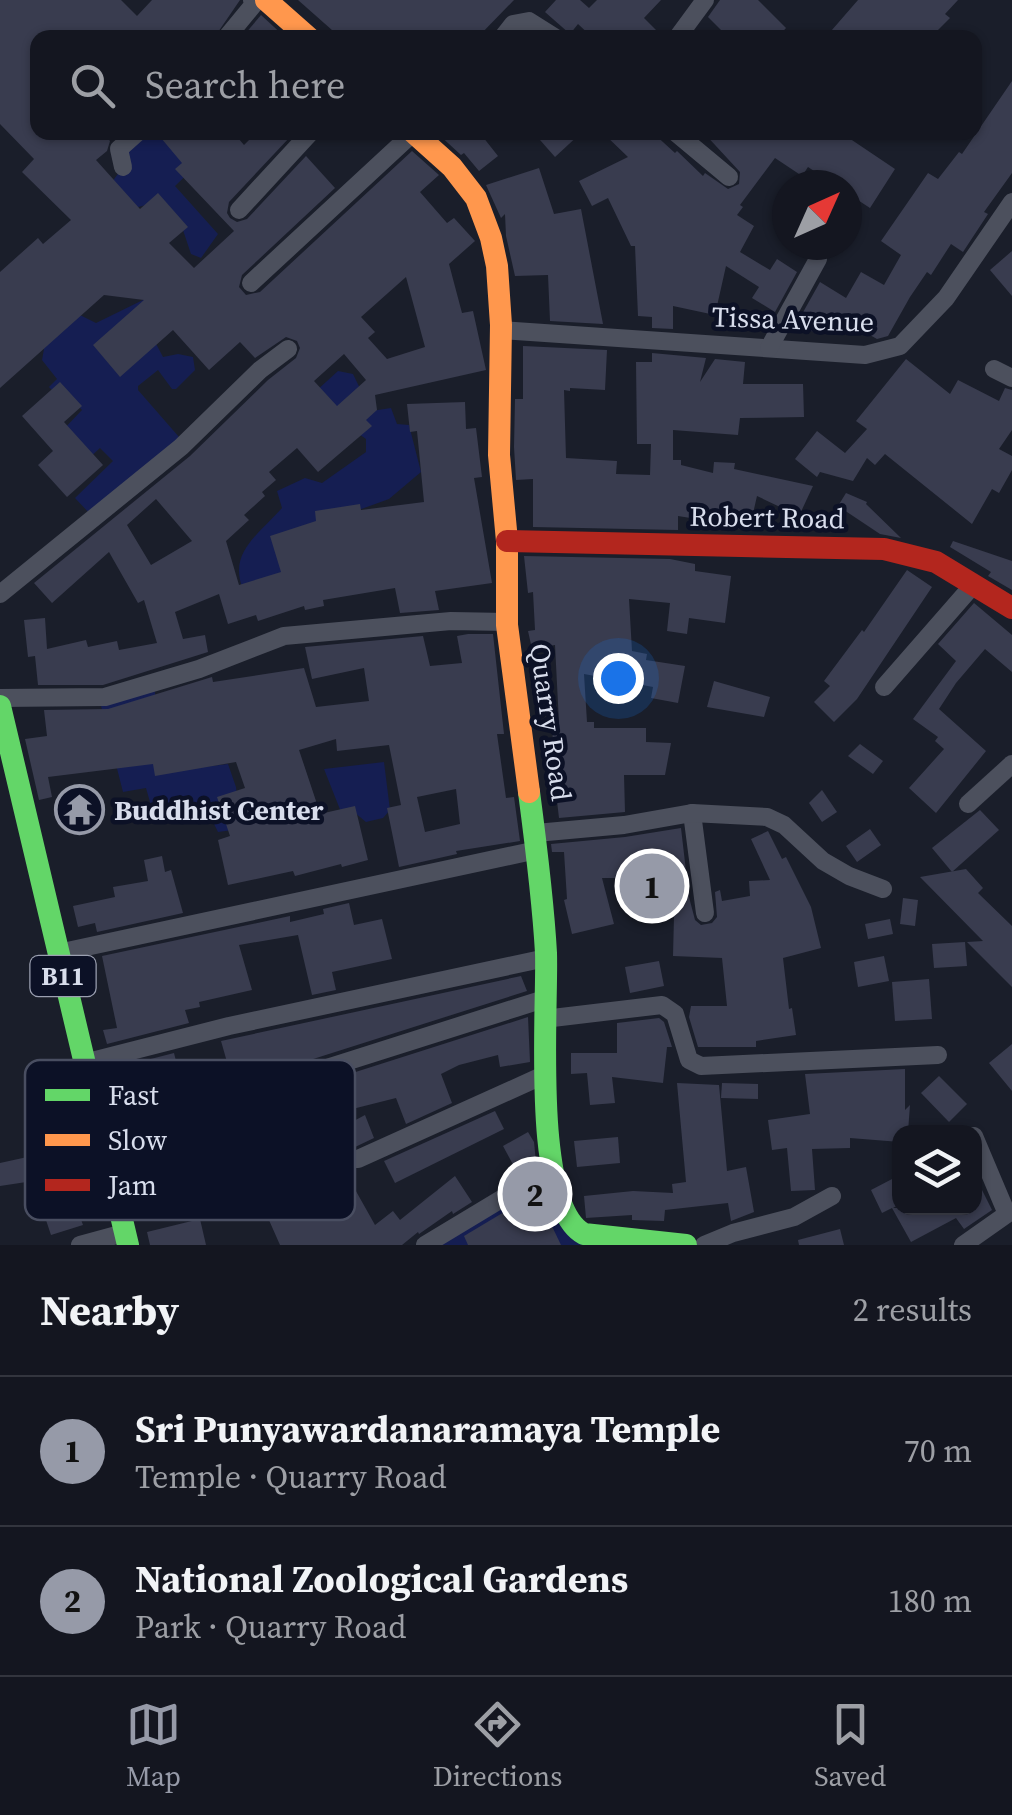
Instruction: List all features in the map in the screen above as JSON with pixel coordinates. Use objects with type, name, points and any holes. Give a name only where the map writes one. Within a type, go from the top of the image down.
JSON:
[{"type":"street","points":[[233,30],[254,4],[252,0]]},
{"type":"street","points":[[266,0],[301,30]]},
{"type":"street","points":[[682,30],[705,0]]},
{"type":"street","points":[[508,30],[513,24],[528,21],[543,30]]},
{"type":"street","points":[[123,167],[119,149],[129,140]]},
{"type":"street","points":[[238,210],[304,140]]},
{"type":"street","points":[[251,283],[405,140]]},
{"type":"street","name":"Quarry Road","points":[[421,140],[468,182],[483,212],[498,272],[499,450],[507,541],[507,622],[536,842],[546,958],[544,1075],[553,1168],[566,1219],[580,1234],[598,1238],[672,1239],[686,1245]]},
{"type":"street","points":[[685,140],[729,177]]},
{"type":"street","name":"Tissa Avenue","points":[[500,330],[866,355],[900,346],[946,298],[1012,202]]},
{"type":"street","points":[[769,348],[817,260]]},
{"type":"street","points":[[0,594],[181,447],[260,370],[288,349]]},
{"type":"street","points":[[994,370],[1012,378]]},
{"type":"street","name":"Robert Road","points":[[507,541],[884,550],[936,562],[1012,608]]},
{"type":"street","points":[[884,686],[974,584]]},
{"type":"street","points":[[0,698],[100,698],[200,669],[284,636],[451,621],[507,622]]},
{"type":"street","name":"B11","points":[[0,706],[83,1060]]},
{"type":"street","points":[[968,804],[1012,764]]},
{"type":"street","points":[[692,813],[705,913]]},
{"type":"street","points":[[58,953],[536,842],[692,813],[768,818],[784,825],[823,861],[884,889]]},
{"type":"street","points":[[96,1060],[248,1022],[546,958]]},
{"type":"street","points":[[355,1062],[544,1009],[662,1005],[675,1014],[689,1060],[701,1066],[938,1056]]},
{"type":"street","points":[[358,1159],[544,1075]]},
{"type":"street","points":[[962,1245],[1009,1213],[982,1152]]},
{"type":"street","points":[[424,1245],[553,1168]]},
{"type":"street","points":[[704,1245],[794,1217],[832,1196]]},
{"type":"street","points":[[80,1245],[126,1239]]},
{"type":"shaded area","points":[[130,140],[209,140],[206,156],[175,186],[218,234],[201,258],[191,254],[180,221],[146,205],[123,211],[109,186],[123,167],[119,149]]},
{"type":"shaded area","points":[[145,299],[142,317],[163,357],[193,357],[195,370],[176,389],[158,370],[138,386],[179,437],[93,517],[75,498],[113,461],[100,448],[88,459],[61,432],[82,410],[61,387],[54,392],[49,387],[57,379],[42,360],[41,334],[76,313],[96,323]]},
{"type":"shaded area","points":[[338,371],[353,374],[371,411],[391,408],[397,424],[409,425],[421,472],[389,499],[320,524],[323,563],[245,594],[239,568],[242,557],[254,537],[282,508],[277,491],[305,478],[322,483],[366,452],[366,439],[304,402]]},
{"type":"shaded area","points":[[153,683],[170,771],[228,764],[236,787],[240,829],[218,832],[207,810],[178,811],[160,820],[154,816],[146,788],[123,792],[99,698]]},
{"type":"shaded area","points":[[384,762],[390,810],[383,818],[366,822],[354,812],[341,812],[324,769]]},
{"type":"shaded area","points":[[553,1168],[580,1234],[686,1245],[425,1245]]},
{"type":"building","points":[[0,0],[121,0],[137,16],[152,0],[240,0],[219,30],[30,30],[30,140],[109,140],[107,151],[96,160],[140,209],[158,193],[188,227],[169,243],[194,268],[234,231],[175,169],[182,163],[163,140],[240,140],[244,145],[249,140],[287,140],[229,202],[230,218],[237,222],[247,219],[306,156],[335,188],[242,275],[239,287],[246,295],[260,292],[412,151],[439,175],[420,192],[447,223],[454,218],[475,241],[449,264],[462,313],[473,311],[486,370],[375,395],[377,410],[366,420],[372,426],[318,472],[297,448],[269,472],[276,480],[244,515],[249,520],[226,541],[239,585],[281,572],[270,536],[316,521],[315,511],[360,504],[361,510],[424,502],[417,431],[410,432],[407,404],[465,402],[466,429],[476,428],[482,477],[474,478],[492,583],[435,591],[439,610],[400,613],[395,588],[323,600],[324,606],[305,610],[304,606],[258,621],[256,615],[228,624],[219,594],[175,612],[183,639],[205,635],[208,652],[103,685],[38,685],[35,656],[28,657],[24,620],[45,618],[47,649],[86,640],[88,647],[117,641],[119,650],[157,643],[144,600],[138,603],[109,552],[52,603],[34,583],[190,456],[296,358],[300,348],[297,341],[286,337],[255,358],[240,342],[209,370],[173,330],[120,377],[93,345],[144,300],[104,295],[0,388],[0,272],[38,238],[43,244],[71,220],[22,172],[34,159],[0,124]],"holes":[[[406,277],[425,347],[387,359],[368,338],[375,332],[361,317]],[[344,354],[366,380],[337,406],[314,381]],[[156,499],[192,541],[151,565],[127,525]]]},
{"type":"building","points":[[298,0],[514,0],[485,30],[332,30]]},
{"type":"building","points":[[556,0],[580,0],[589,8],[597,0],[661,0],[644,18],[656,30],[584,30],[578,24],[573,30],[565,30],[545,12]]},
{"type":"building","points":[[720,0],[758,0],[786,28],[721,30],[708,17]]},
{"type":"building","points":[[858,0],[958,0],[945,14],[950,18],[938,30],[832,30]]},
{"type":"building","points":[[261,15],[277,30],[248,30]]},
{"type":"building","points":[[1012,81],[1012,173],[984,212],[988,214],[963,252],[951,244],[931,275],[927,272],[888,336],[877,339],[861,330],[859,333],[826,314],[815,333],[797,323],[820,282],[846,298],[861,272],[884,285],[901,255],[881,241],[928,173],[938,179],[972,140],[982,140],[982,125]]},
{"type":"building","points":[[445,140],[485,140],[498,156],[479,171],[464,153],[461,155]]},
{"type":"building","points":[[540,140],[573,140],[555,157]]},
{"type":"building","points":[[610,140],[661,140],[703,176],[705,173],[728,189],[739,184],[740,172],[710,140],[852,140],[895,169],[870,208],[862,203],[862,170],[793,170],[775,158],[740,205],[743,207],[737,215],[754,226],[740,252],[770,270],[779,260],[797,272],[775,312],[752,298],[759,287],[726,266],[715,315],[673,306],[673,329],[652,328],[652,317],[638,316],[635,246],[631,246],[608,198],[592,206],[579,181],[628,157]]},
{"type":"building","points":[[539,168],[554,214],[581,209],[603,324],[550,321],[548,275],[515,276],[505,214],[501,218],[486,185]]},
{"type":"building","points":[[1012,251],[1012,296],[990,270]]},
{"type":"building","points":[[523,346],[607,350],[605,390],[564,390],[566,458],[617,461],[616,474],[650,475],[651,444],[637,444],[636,362],[652,362],[652,353],[706,358],[700,382],[715,359],[745,362],[743,384],[803,384],[804,417],[740,418],[738,435],[673,430],[673,460],[681,460],[681,465],[713,473],[714,462],[735,463],[734,469],[813,486],[799,516],[757,496],[749,531],[678,516],[678,530],[533,527],[533,479],[516,480],[514,447],[515,399],[523,399]]},
{"type":"building","points":[[906,359],[950,394],[958,380],[999,401],[1005,388],[1012,390],[1012,430],[999,449],[1012,456],[1012,470],[999,493],[992,489],[972,524],[885,454],[875,465],[867,458],[853,481],[820,472],[817,477],[795,459],[817,431],[845,453],[867,429],[856,421]]},
{"type":"building","points":[[60,382],[82,406],[64,422],[103,465],[67,497],[38,465],[53,451],[22,416]]},
{"type":"building","points":[[846,493],[867,502],[901,538],[880,534],[838,506]]},
{"type":"building","points":[[953,541],[1012,561],[1012,590],[950,547]]},
{"type":"building","points":[[524,556],[670,559],[695,564],[695,571],[731,576],[725,623],[689,618],[687,634],[667,631],[670,603],[629,599],[632,651],[647,654],[646,660],[685,666],[678,703],[651,698],[653,687],[584,674],[587,722],[594,722],[594,728],[646,728],[646,742],[671,743],[665,775],[624,775],[625,812],[559,818],[552,759],[553,723],[559,723],[555,645],[532,649],[528,631],[535,630],[533,592],[528,593]]},
{"type":"building","points":[[907,570],[932,587],[857,699],[834,722],[814,702],[830,686],[824,681]]},
{"type":"building","points":[[974,603],[1012,635],[1012,672],[985,649],[939,709],[986,751],[936,813],[909,788],[944,749],[935,741],[938,737],[913,719],[956,661],[938,644]]},
{"type":"building","points":[[493,634],[504,734],[497,734],[506,798],[514,797],[520,841],[456,851],[457,854],[399,867],[387,808],[401,805],[389,745],[337,751],[336,739],[299,750],[319,810],[324,809],[324,813],[355,806],[368,860],[342,867],[341,864],[295,876],[293,871],[228,885],[218,840],[230,836],[217,797],[245,788],[236,762],[155,776],[153,764],[48,777],[52,797],[39,800],[25,739],[47,736],[44,710],[108,709],[212,677],[213,682],[304,668],[316,707],[369,701],[364,668],[312,679],[305,647],[423,636],[430,666],[462,663],[457,636]],"holes":[[[456,789],[460,824],[425,832],[417,797]]]},
{"type":"building","points":[[714,681],[770,697],[764,717],[707,707]]},
{"type":"building","points":[[860,744],[883,761],[873,774],[848,756]]},
{"type":"building","points":[[822,790],[837,812],[822,822],[809,803]]},
{"type":"building","points":[[980,810],[999,830],[952,872],[932,848]]},
{"type":"building","points":[[681,828],[689,897],[695,920],[701,925],[712,923],[717,917],[715,892],[720,890],[722,901],[750,896],[749,881],[770,880],[751,839],[768,831],[782,859],[786,857],[811,907],[821,948],[783,958],[796,1035],[756,1041],[756,1047],[698,1047],[689,1017],[691,1006],[727,1006],[722,958],[673,956],[674,916],[657,917],[653,868],[619,870],[619,878],[602,878],[614,924],[572,934],[564,900],[564,852],[552,852],[551,844]]},
{"type":"building","points":[[870,829],[881,845],[857,862],[846,846]]},
{"type":"building","points":[[162,856],[165,872],[171,870],[183,913],[97,932],[95,923],[78,927],[73,906],[115,897],[113,887],[148,881],[144,860]]},
{"type":"building","points":[[966,869],[983,888],[978,893],[1012,926],[1012,987],[967,942],[983,941],[920,877]]},
{"type":"building","points":[[903,898],[918,900],[915,926],[900,924]]},
{"type":"building","points":[[349,903],[354,925],[382,919],[392,959],[332,972],[336,990],[312,995],[298,935],[239,945],[252,990],[199,1002],[200,1007],[185,1010],[189,1023],[107,1044],[103,1030],[117,1028],[102,956],[290,916],[290,922]]},
{"type":"building","points":[[890,919],[893,934],[868,939],[865,924]]},
{"type":"building","points":[[965,942],[967,966],[934,968],[932,944]]},
{"type":"building","points":[[884,956],[889,981],[858,987],[854,962]]},
{"type":"building","points":[[659,961],[664,986],[630,993],[625,967]]},
{"type":"building","points":[[521,976],[527,991],[310,1060],[226,1060],[221,1041]]},
{"type":"building","points":[[929,979],[932,1019],[895,1021],[892,982]]},
{"type":"building","points":[[528,1017],[530,1062],[500,1067],[498,1055],[441,1074],[452,1103],[406,1124],[396,1098],[355,1108],[355,1072]]},
{"type":"building","points":[[659,1018],[672,1047],[667,1047],[663,1083],[612,1077],[615,1103],[590,1105],[587,1073],[571,1074],[571,1053],[617,1053],[617,1023]]},
{"type":"building","points":[[1012,1044],[1012,1091],[989,1063]]},
{"type":"building","points":[[174,1053],[176,1060],[147,1060]]},
{"type":"building","points":[[905,1069],[909,1125],[892,1125],[892,1141],[850,1138],[850,1148],[812,1149],[815,1190],[791,1191],[787,1148],[772,1150],[768,1120],[810,1114],[805,1074]]},
{"type":"building","points":[[939,1076],[967,1104],[949,1122],[921,1093]]},
{"type":"building","points":[[677,1083],[719,1085],[727,1171],[746,1167],[754,1212],[731,1221],[728,1203],[665,1210],[664,1221],[632,1220],[632,1215],[586,1218],[584,1196],[633,1191],[673,1193],[672,1184],[686,1182]]},
{"type":"building","points":[[722,1083],[758,1084],[758,1099],[721,1098]]},
{"type":"building","points":[[495,1111],[504,1129],[395,1183],[384,1161]]},
{"type":"building","points":[[365,1115],[374,1138],[355,1147],[355,1120]]},
{"type":"building","points":[[528,1132],[534,1142],[536,1162],[517,1172],[503,1146]]},
{"type":"building","points":[[618,1137],[620,1163],[577,1167],[574,1141]]},
{"type":"building","points":[[25,1158],[25,1182],[0,1186],[0,1163]]},
{"type":"building","points":[[455,1176],[472,1202],[402,1245],[280,1245],[269,1220],[355,1220],[355,1189],[375,1225],[393,1211],[400,1220]]},
{"type":"building","points":[[892,1179],[892,1208],[882,1213],[871,1190]]},
{"type":"building","points":[[982,1190],[992,1210],[964,1229],[956,1218],[911,1242],[896,1215],[982,1215]]},
{"type":"building","points":[[536,1193],[561,1245],[468,1245],[464,1236]]},
{"type":"building","points":[[46,1220],[81,1220],[83,1225],[51,1235]]},
{"type":"building","points":[[200,1220],[206,1245],[150,1245],[147,1232]]},
{"type":"building","points":[[840,1229],[844,1245],[799,1245],[798,1240]]},
{"type":"traffic: fast","points":[[0,706],[84,1060]]},
{"type":"traffic: fast","points":[[529,792],[545,933],[546,1104],[556,1186],[567,1216],[584,1234],[686,1245]]},
{"type":"traffic: fast","points":[[122,1220],[128,1245]]},
{"type":"traffic: slow","points":[[266,0],[300,30]]},
{"type":"traffic: slow","points":[[422,140],[452,167],[476,198],[497,266],[501,325],[499,455],[507,541],[507,625],[529,792]]},
{"type":"traffic: jam","points":[[507,541],[884,549],[936,562],[1012,608]]},
{"type":"place","name":"Buddhist Center","points":[[79,810]]},
{"type":"place","name":"Sri Punyawardanaramaya Temple","points":[[652,886]]},
{"type":"place","name":"National Zoological Gardens","points":[[535,1194]]}]
